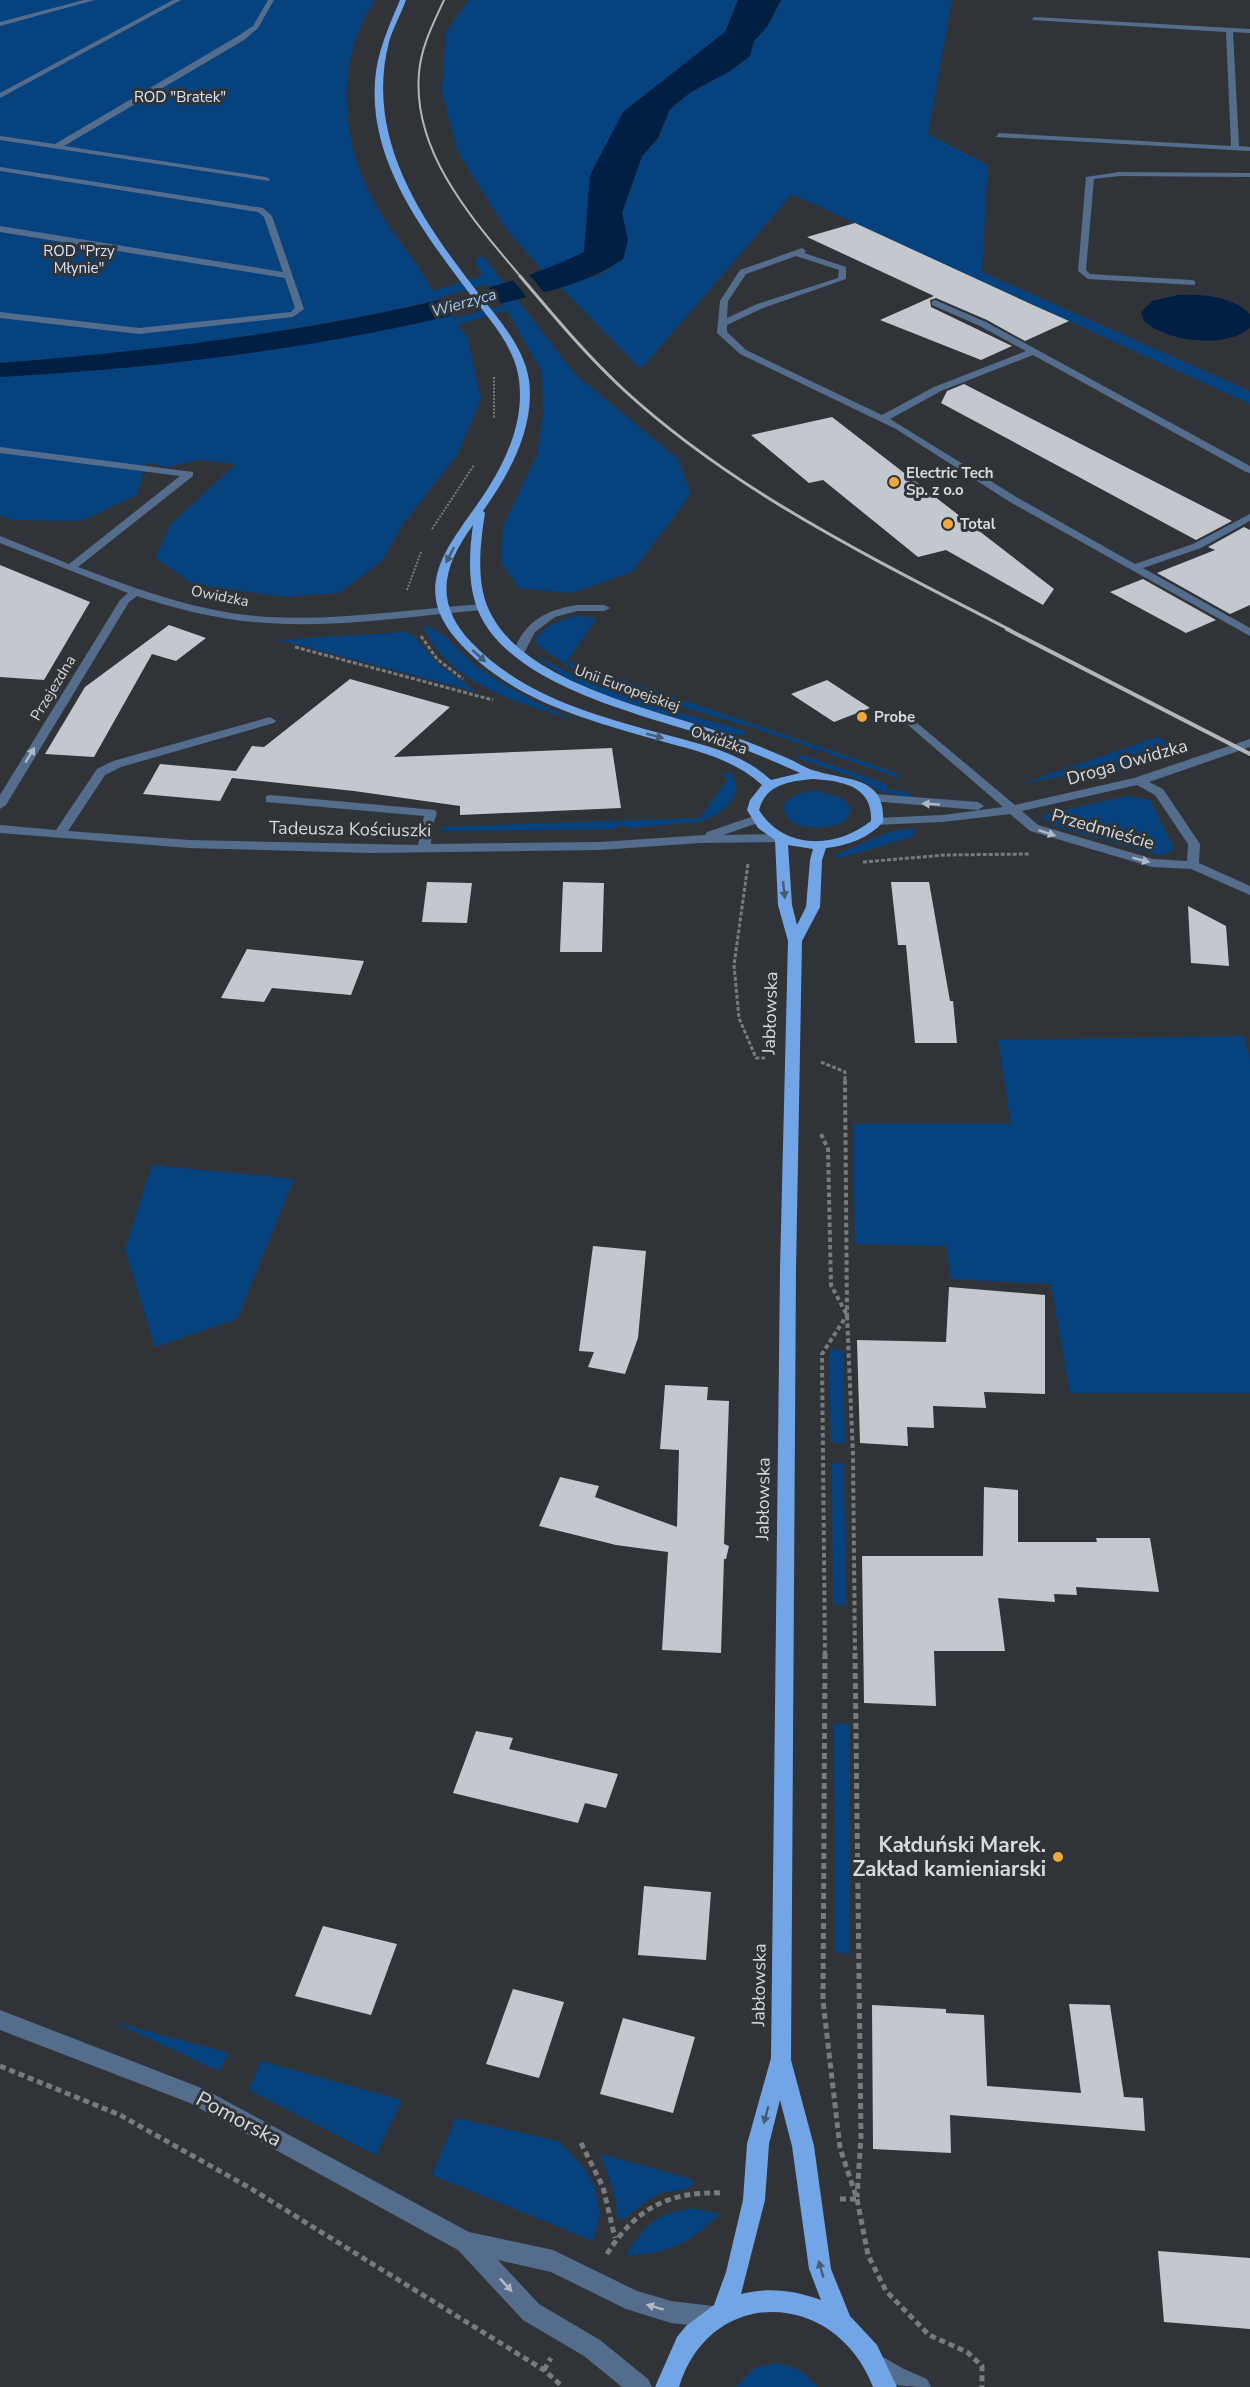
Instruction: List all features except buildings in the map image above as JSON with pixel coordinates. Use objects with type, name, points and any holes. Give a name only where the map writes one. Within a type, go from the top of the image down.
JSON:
[{"type":"main road","name":"Unii Europejskiej","points":[[404,0],[394,18],[380,60],[378,103],[386,148],[406,198],[516,354],[524,379],[525,416],[510,460],[457,540],[442,570],[441,590],[445,610]]},
{"type":"main road","name":"Unii Europejskiej","points":[[481,507],[475,540],[476,573],[483,607],[486,617],[499,634],[519,653],[564,681],[595,695],[726,739],[814,775]]},
{"type":"main road","name":"Owidzka","points":[[445,610],[457,634],[478,656],[504,676],[540,697],[620,727],[723,755],[749,766],[769,785]]},
{"type":"main road","points":[[814,775],[850,781],[865,789],[875,798],[880,810],[877,822],[856,838],[821,845],[781,838],[762,826],[753,810],[754,801],[769,785],[790,778],[814,775]]},
{"type":"main road","name":"Jabłowska","points":[[719,2314],[737,2272],[754,2200],[758,2144],[781,2058],[791,1059],[795,941],[785,905],[781,838]]},
{"type":"main road","name":"Jabłowska","points":[[795,941],[813,907],[816,860],[821,845]]},
{"type":"main road","name":"Jabłowska","points":[[781,2058],[803,2146],[820,2269],[842,2323]]},
{"type":"main road","points":[[667,2387],[682,2351],[693,2335],[719,2314],[754,2301],[784,2300],[815,2308],[842,2323],[861,2341],[876,2364],[885,2387]]},
{"type":"street","points":[[0,24],[92,0]]},
{"type":"street","points":[[0,96],[178,0]]},
{"type":"street","points":[[56,147],[241,38],[256,27],[271,0]]},
{"type":"street","points":[[1034,19],[1250,31]]},
{"type":"street","points":[[1229,30],[1235,148]]},
{"type":"street","points":[[999,135],[1250,149]]},
{"type":"street","points":[[0,138],[266,179]]},
{"type":"street","points":[[0,169],[260,210],[268,216],[300,309],[293,314],[140,331],[0,315]]},
{"type":"street","points":[[1192,283],[1088,276],[1082,270],[1090,177],[1119,174],[1250,175]]},
{"type":"street","points":[[0,229],[289,276]]},
{"type":"street","points":[[723,323],[760,306],[842,279],[843,269],[799,252],[743,272],[724,300],[722,333],[743,352],[883,419],[1014,500],[1250,633]]},
{"type":"street","points":[[935,303],[983,324],[1250,470]]},
{"type":"street","points":[[883,419],[908,402],[951,381],[1033,352]]},
{"type":"street","points":[[0,450],[189,474],[70,568]]},
{"type":"street","points":[[1135,567],[1197,546],[1250,517]]},
{"type":"street","name":"Owidzka","points":[[0,539],[70,568],[137,591],[201,610],[270,620],[306,621],[483,607]]},
{"type":"street","name":"Przejezdna","points":[[0,805],[125,600],[137,591]]},
{"type":"street","points":[[519,653],[522,638],[532,626],[550,615],[588,606],[604,608]]},
{"type":"street","name":"Przedmieście","points":[[904,716],[1034,828],[1152,863],[1193,865],[1250,891]]},
{"type":"street","points":[[59,834],[102,772],[117,764],[270,722]]},
{"type":"street","name":"Droga Owidzka","points":[[877,822],[924,821],[1082,795],[1139,781],[1250,743]]},
{"type":"street","name":"Przedmieście","points":[[1139,781],[1159,792],[1194,844],[1193,865]]},
{"type":"street","name":"Droga Owidzka","points":[[875,798],[1011,808]]},
{"type":"street","points":[[270,799],[431,813],[426,827],[424,849]]},
{"type":"street","name":"Tadeusza Kościuszki","points":[[700,839],[757,819]]},
{"type":"street","name":"Tadeusza Kościuszki","points":[[0,829],[189,844],[424,849],[600,846],[700,839],[781,838]]},
{"type":"street","name":"Pomorska","points":[[0,2020],[197,2096],[466,2242],[553,2261],[634,2301],[662,2309],[719,2314]]},
{"type":"street","name":"Pomorska","points":[[466,2242],[531,2312],[592,2348],[640,2387]]},
{"type":"street","points":[[876,2364],[896,2378],[920,2387]]},
{"type":"path","points":[[493,369],[495,380],[494,426]]},
{"type":"path","points":[[431,531],[478,460]]},
{"type":"path","points":[[413,573],[422,549]]},
{"type":"path","points":[[853,862],[945,855],[1038,853]]},
{"type":"path","points":[[749,863],[734,965],[739,1018],[756,1058],[791,1059]]},
{"type":"path","points":[[818,1050],[818,1073]]},
{"type":"path","points":[[818,1061],[845,1072],[847,1315],[853,1455],[857,1749],[861,2137],[857,2199]]},
{"type":"path","points":[[819,1130],[828,1149],[831,1285],[847,1315]]},
{"type":"path","points":[[847,1315],[822,1354],[826,1801],[823,2001],[840,2148],[857,2199],[868,2255],[885,2291],[929,2335],[967,2352],[982,2366],[982,2387]]},
{"type":"path","points":[[0,2066],[120,2115],[250,2188],[544,2370],[563,2387]]},
{"type":"path","points":[[581,2143],[603,2187],[615,2238]]},
{"type":"path","points":[[594,2282],[615,2238],[660,2201],[707,2192],[754,2200]]},
{"type":"path","points":[[811,2200],[857,2199]]},
{"type":"path","points":[[544,2370],[566,2332]]},
{"type":"green space","points":[[0,0],[375,0],[354,45],[347,94],[352,143],[368,190],[433,291],[482,276],[475,260],[483,256],[504,283],[380,313],[254,335],[64,358],[0,363]]},
{"type":"green space","points":[[469,0],[738,0],[725,32],[623,112],[584,252],[544,272],[506,229],[458,152],[442,91],[446,32]]},
{"type":"green space","points":[[781,0],[952,0],[928,134],[988,165],[982,272],[1250,391],[1250,404],[792,194],[641,369],[560,287],[599,275],[623,259],[628,240],[622,213],[642,156],[658,138],[670,109],[691,92],[730,71],[750,56],[754,40],[767,27]]},
{"type":"green space","points":[[517,299],[575,374],[678,459],[691,494],[632,572],[572,593],[519,588],[501,562],[503,527],[537,455],[543,415],[542,372],[507,310],[457,325],[467,336],[481,399],[457,455],[403,524],[382,561],[339,593],[283,597],[193,584],[156,558],[170,525],[236,464],[200,460],[167,467],[146,463],[137,495],[81,521],[13,520],[0,515],[0,377],[130,367],[260,351],[389,328]]},
{"type":"green space","points":[[578,616],[597,618],[567,661],[894,772],[903,779],[751,727],[615,687],[574,670],[536,644],[535,640],[543,630],[560,621]]},
{"type":"green space","points":[[423,625],[439,633],[478,667],[502,683],[577,721],[510,699],[467,677],[434,645]]},
{"type":"green space","points":[[404,632],[413,635],[437,663],[477,692],[279,640]]},
{"type":"green space","points":[[538,656],[562,670],[614,692],[748,732],[739,736],[631,704],[575,682],[553,669]]},
{"type":"green space","points":[[1158,737],[1185,751],[1106,775],[1082,773],[1020,784]]},
{"type":"green space","points":[[802,755],[887,784],[886,789],[909,793],[912,798],[883,792],[856,778],[795,757]]},
{"type":"green space","points":[[731,772],[735,781],[734,797],[723,810],[698,822],[630,828],[621,825],[614,829],[446,831],[438,827],[700,818],[728,779],[722,774]]},
{"type":"green space","points":[[817,791],[844,799],[851,810],[845,821],[818,828],[799,825],[791,821],[784,805],[787,801],[798,794]]},
{"type":"green space","points":[[1127,796],[1150,800],[1173,846],[1172,852],[1160,855],[1057,827],[1042,818],[1046,814]]},
{"type":"green space","points":[[915,828],[914,836],[840,858],[833,856],[889,832]]},
{"type":"green space","points":[[1244,1036],[1250,1058],[1250,1393],[1070,1393],[1051,1284],[951,1279],[946,1246],[855,1244],[853,1124],[1011,1124],[998,1040]]},
{"type":"green space","points":[[152,1165],[294,1179],[237,1319],[155,1347],[125,1249]]},
{"type":"green space","points":[[833,1347],[843,1352],[845,1443],[831,1442],[829,1356]]},
{"type":"green space","points":[[832,1463],[844,1463],[846,1606],[833,1603]]},
{"type":"green space","points":[[834,1724],[850,1724],[850,1954],[836,1952]]},
{"type":"green space","points":[[113,2022],[229,2053],[219,2071]]},
{"type":"green space","points":[[261,2061],[402,2100],[376,2155],[249,2090]]},
{"type":"green space","points":[[456,2118],[558,2141],[585,2169],[595,2188],[600,2215],[593,2241],[432,2175]]},
{"type":"green space","points":[[601,2154],[692,2179],[693,2184],[682,2190],[655,2196],[621,2220],[617,2217],[616,2199]]},
{"type":"green space","points":[[692,2208],[720,2214],[698,2233],[678,2245],[655,2252],[626,2255],[652,2222],[668,2214]]},
{"type":"green space","points":[[777,2363],[800,2370],[818,2387],[736,2387],[755,2368]]},
{"type":"water","name":"Wierzyca","points":[[738,0],[781,0],[767,27],[754,41],[750,56],[730,71],[691,92],[670,109],[658,138],[642,156],[622,213],[628,240],[623,259],[608,268],[576,283],[525,297],[431,320],[309,344],[247,354],[124,368],[0,377],[0,363],[140,350],[233,338],[325,324],[398,309],[453,297],[533,274],[584,252],[590,175],[623,112],[725,32]]},
{"type":"water","points":[[1178,295],[1216,297],[1235,303],[1250,314],[1250,328],[1239,335],[1211,341],[1167,334],[1144,321],[1141,312],[1152,301]]},
{"type":"pier","points":[[528,273],[546,295],[528,299],[511,278]]},
{"type":"pier","points":[[486,284],[503,306],[454,318],[439,298]]},
{"type":"railway","points":[[444,0],[428,36],[420,63],[419,102],[425,131],[436,158],[466,209],[521,277]]},
{"type":"railway","points":[[520,276],[610,377],[667,427],[713,461],[760,493],[809,522],[1010,630]]},
{"type":"railway","points":[[1007,629],[1250,754]]},
{"type":"place","name":"Electric Tech Sp. z o.o","points":[[894,482]]},
{"type":"place","name":"Total","points":[[948,524]]},
{"type":"place","name":"Probe","points":[[862,717]]},
{"type":"place","name":"Kałduński Marek. Zakład kamieniarski","points":[[1058,1857]]},
{"type":"park label","name":"ROD \"Bratek\"","points":[[180,97]]},
{"type":"park label","name":"ROD \"Przy Młynie\"","points":[[79,260]]}]
